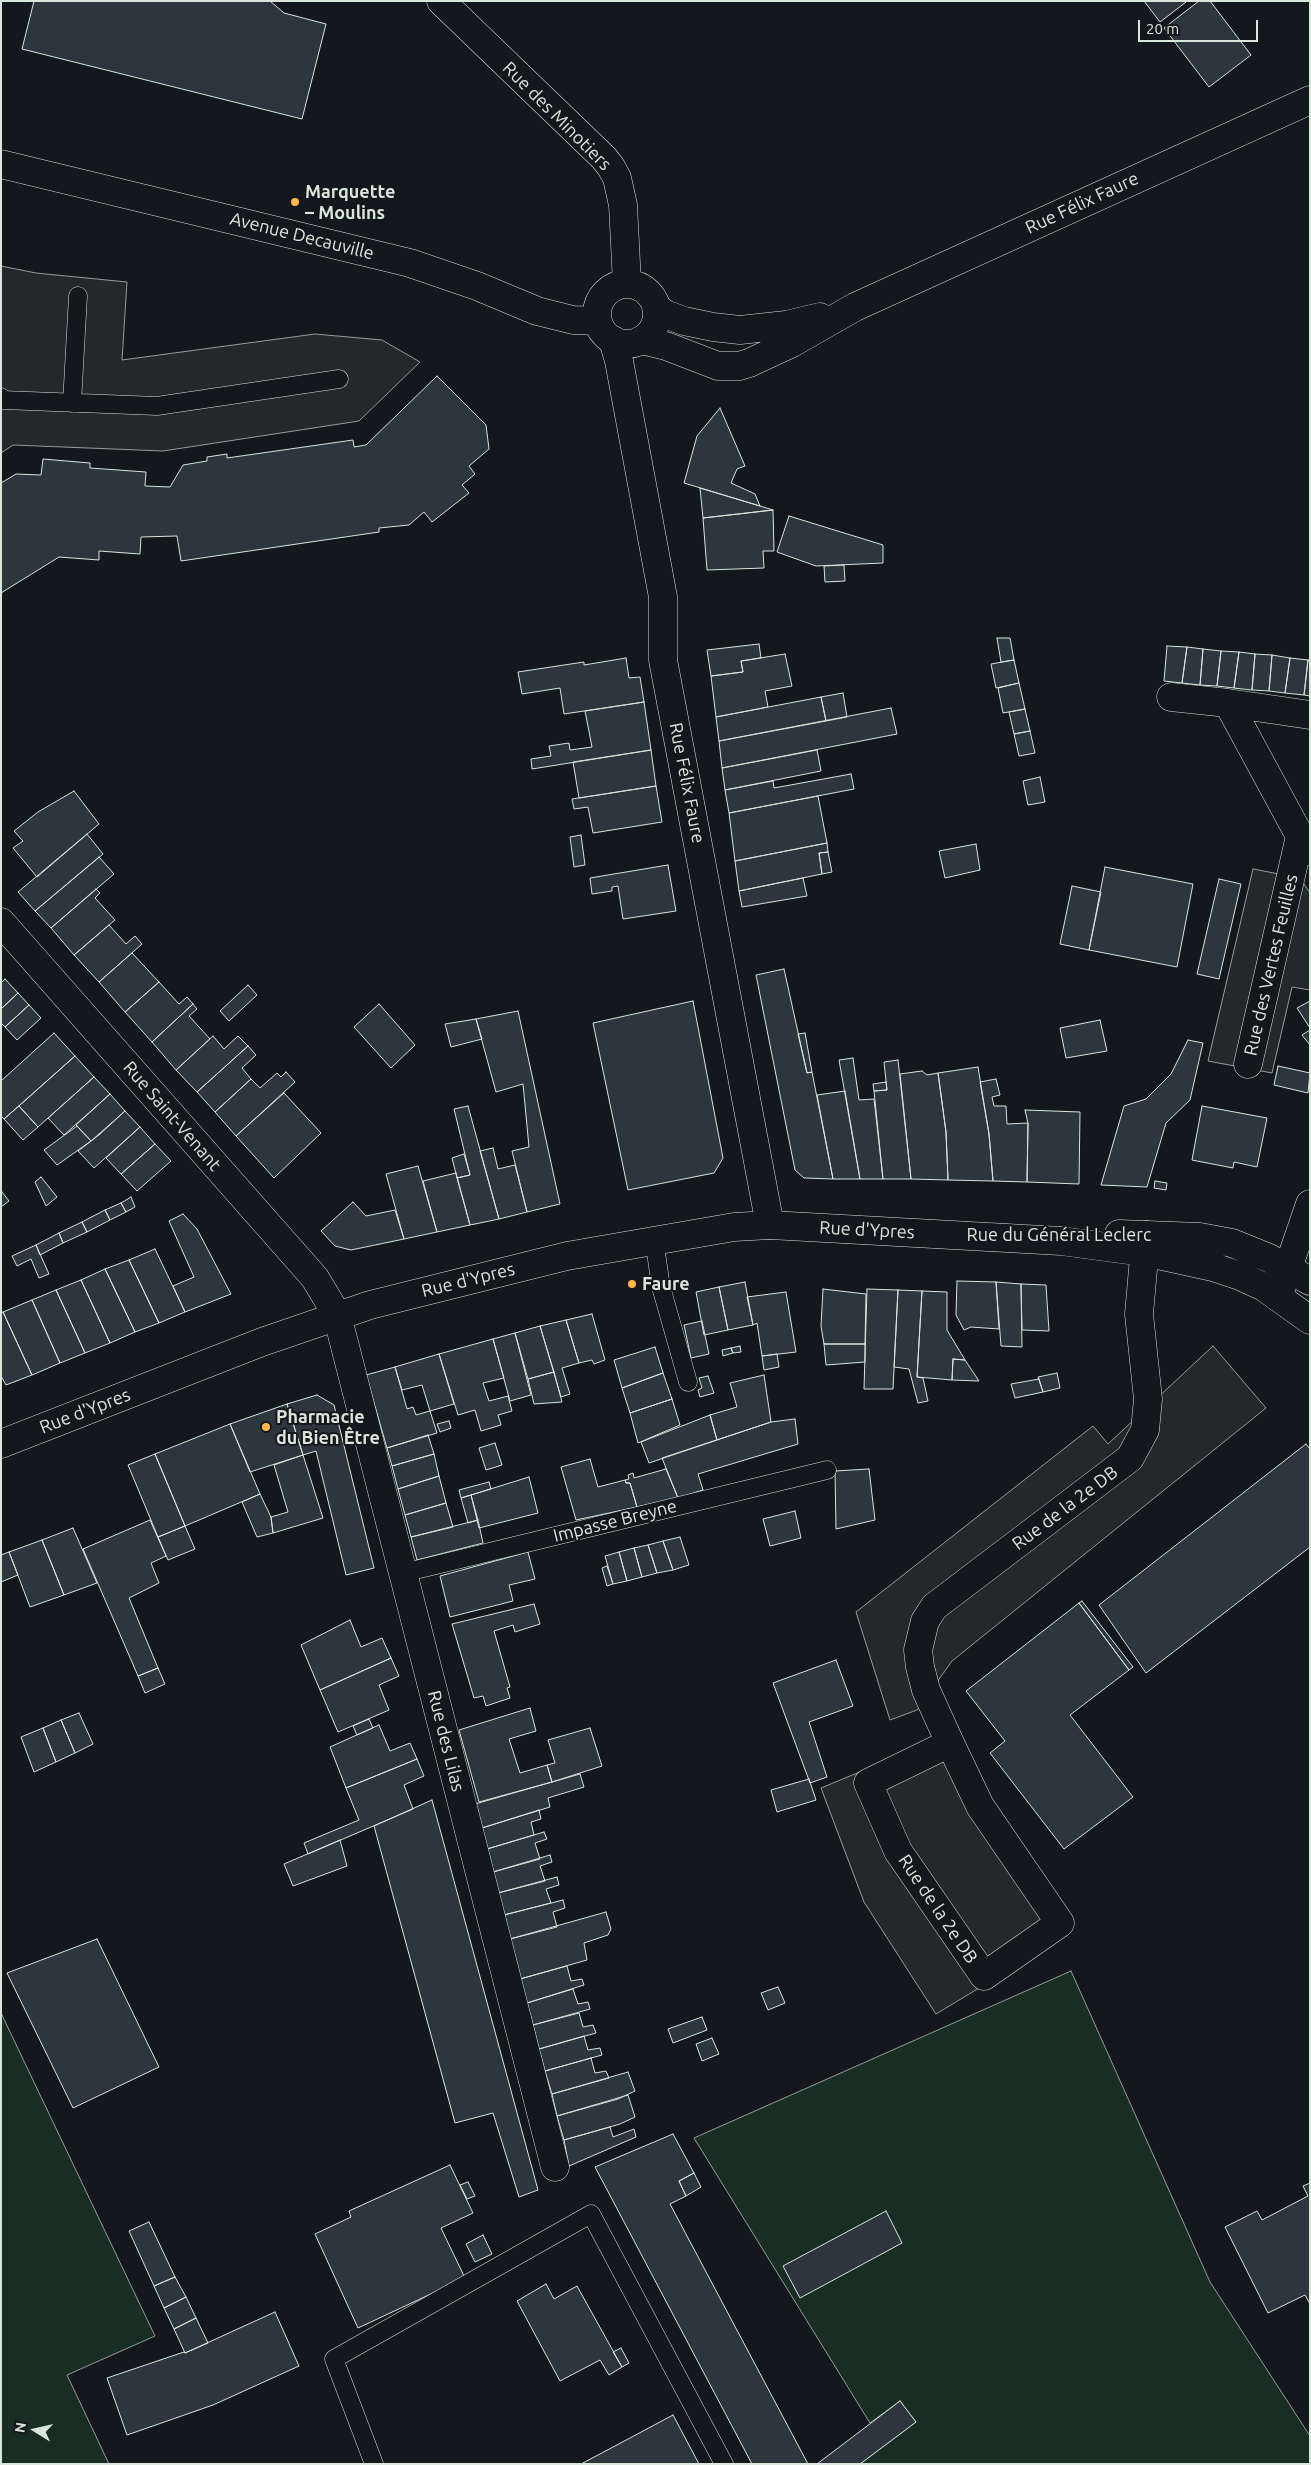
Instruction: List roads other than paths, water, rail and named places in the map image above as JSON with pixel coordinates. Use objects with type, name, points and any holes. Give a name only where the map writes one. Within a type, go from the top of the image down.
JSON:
[{"type":"street","name":"Rue des Minotiers","points":[[441,1],[597,151],[611,167],[621,190],[627,283]]},
{"type":"street","name":"Rue Félix Faure","points":[[641,340],[671,347],[718,366],[739,366],[777,351],[855,307],[1310,100]]},
{"type":"street","name":"Avenue Decauville","points":[[1,164],[410,263],[477,286],[544,313],[605,331]]},
{"type":"street","points":[[627,283],[638,286],[648,292],[656,307],[653,329],[641,340],[630,344],[605,331],[598,305],[603,295],[617,285],[627,283]]},
{"type":"street","name":"Rue Félix Faure","points":[[656,307],[665,314],[684,321],[740,330],[786,326],[855,307]]},
{"type":"street","name":"Rue Félix Faure","points":[[605,331],[619,361],[664,596],[663,660],[770,1225]]},
{"type":"street","points":[[1170,697],[1310,715]]},
{"type":"street","name":"Rue des Vertes Feuilles","points":[[1228,703],[1305,844],[1248,1064]]},
{"type":"street","name":"Rue Saint-Venant","points":[[1,922],[315,1278],[337,1315]]},
{"type":"street","points":[[1278,1297],[1299,1275],[1310,1204]]},
{"type":"street","name":"Rue d'Ypres","points":[[1,1444],[370,1304],[568,1256],[654,1239],[726,1228],[770,1225],[957,1235]]},
{"type":"street","name":"Rue du Général Leclerc","points":[[957,1235],[1061,1241],[1145,1243],[1200,1237],[1232,1243],[1269,1258],[1299,1275]]},
{"type":"street","name":"Rue du Général Leclerc","points":[[1145,1243],[1240,1276],[1278,1297],[1310,1320]]},
{"type":"street","name":"Rue de la 2e DB","points":[[950,1743],[868,1783],[898,1851],[984,1976],[1060,1923],[980,1806],[926,1690],[918,1650],[925,1621],[934,1607],[1118,1468],[1130,1458],[1138,1446],[1145,1430],[1148,1416],[1140,1314],[1145,1243]]},
{"type":"street","name":"Rue des Lilas","points":[[337,1315],[555,2167]]},
{"type":"lane","points":[[72,402],[78,296]]},
{"type":"lane","points":[[1,397],[3,400],[157,406],[339,379]]},
{"type":"lane","points":[[654,1239],[662,1287],[688,1382]]},
{"type":"lane","name":"Impasse Breyne","points":[[403,1573],[827,1470]]},
{"type":"lane","points":[[374,2464],[334,2360],[590,2214],[724,2464]]},
{"type":"place","name":"Marquette – Moulins","points":[[295,202]]},
{"type":"place","name":"Faure","points":[[632,1284]]},
{"type":"place","name":"Pharmacie du Bien Être","points":[[266,1427]]}]
